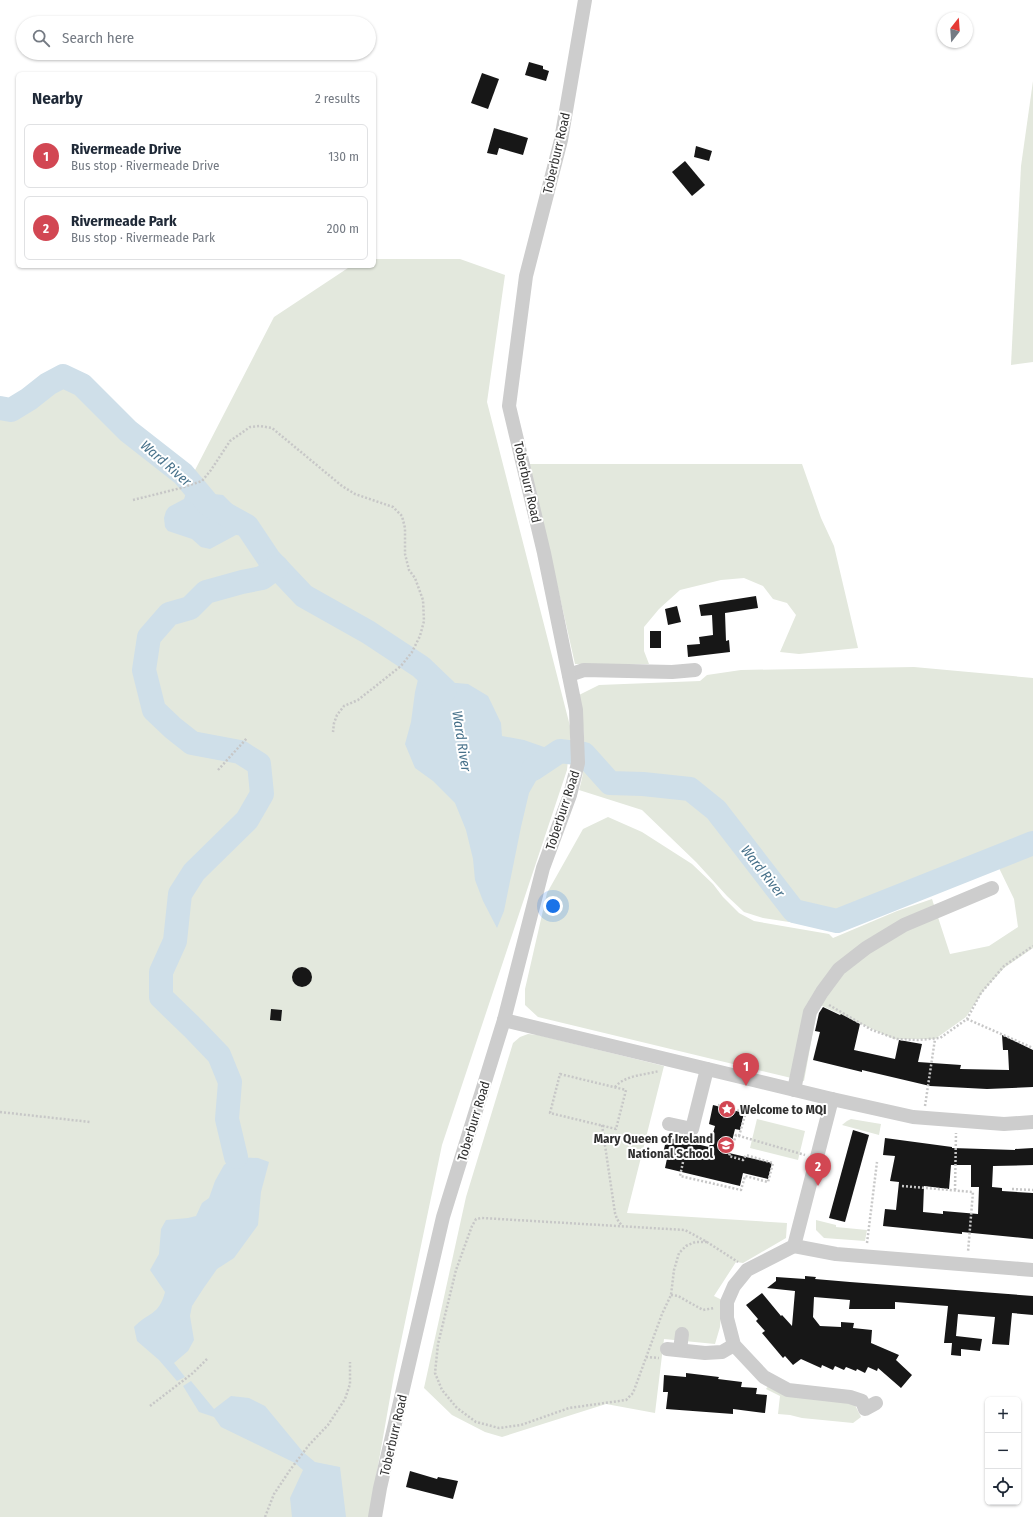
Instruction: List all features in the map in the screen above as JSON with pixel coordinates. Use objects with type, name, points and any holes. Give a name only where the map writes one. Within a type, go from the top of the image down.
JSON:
[{"type":"street","name":"Toberburr Road","points":[[375,1517],[380,1488],[443,1217],[504,1020],[543,868],[570,795],[578,762],[577,723],[569,675],[544,553],[510,406],[526,276],[561,140],[585,0]]},
{"type":"street","points":[[569,675],[584,670],[672,672],[695,670]]},
{"type":"street","points":[[794,1090],[810,1012],[839,969],[866,948],[904,926],[992,888]]},
{"type":"street","points":[[504,1020],[913,1117],[1004,1124],[1033,1122]]},
{"type":"street","points":[[669,1124],[692,1129],[707,1069]]},
{"type":"street","points":[[794,1246],[832,1099]]},
{"type":"street","points":[[876,1403],[865,1409],[862,1401],[850,1396],[788,1390],[764,1377],[734,1345],[727,1318],[728,1302],[734,1286],[747,1270],[794,1246],[836,1254],[1033,1270]]},
{"type":"street","points":[[669,1353],[682,1334]]},
{"type":"street","points":[[669,1353],[722,1352],[734,1345]]},
{"type":"path","points":[[133,500],[181,488],[202,480],[212,470],[230,441],[250,427],[260,426],[272,428],[342,486],[355,494],[393,507],[402,516],[405,528],[405,554],[409,570],[415,578],[423,600],[424,621],[420,636],[412,652],[401,666],[358,700],[344,706],[336,719],[333,732]]},
{"type":"path","points":[[218,770],[247,738]]},
{"type":"path","points":[[818,999],[872,1030],[897,1039],[940,1038],[967,1019],[981,993],[1004,966],[1033,946]]},
{"type":"path","points":[[967,1019],[1033,1048]]},
{"type":"path","points":[[924,1108],[935,1039]]},
{"type":"path","points":[[615,1087],[619,1083],[633,1076],[659,1072],[664,1069]]},
{"type":"path","points":[[560,1074],[615,1087],[626,1090],[616,1129],[550,1113],[560,1074]]},
{"type":"path","points":[[718,1104],[746,1112],[739,1136]]},
{"type":"path","points":[[0,1112],[90,1122]]},
{"type":"path","points":[[602,1125],[615,1213],[617,1219],[623,1226]]},
{"type":"path","points":[[955,1190],[956,1132]]},
{"type":"path","points":[[684,1162],[680,1176],[741,1190],[745,1176],[768,1182],[773,1162],[746,1155],[743,1160],[730,1156],[736,1135],[805,1155]]},
{"type":"path","points":[[867,1243],[877,1162]]},
{"type":"path","points":[[902,1186],[973,1192],[968,1252]]},
{"type":"path","points":[[1012,1189],[1033,1190]]},
{"type":"path","points":[[707,1242],[694,1242],[686,1246],[679,1253],[674,1270],[671,1295],[662,1314],[633,1393],[626,1400],[569,1408],[521,1425],[499,1428],[476,1422],[457,1408],[442,1390],[435,1373],[438,1344],[456,1270],[476,1219],[685,1230],[707,1242],[740,1263],[747,1270]]},
{"type":"path","points":[[671,1295],[678,1296],[703,1310],[714,1308],[716,1303]]},
{"type":"path","points":[[646,1357],[669,1353]]},
{"type":"path","points":[[150,1406],[192,1374],[207,1359]]},
{"type":"path","points":[[264,1517],[274,1494],[305,1449],[328,1425],[346,1399],[350,1384],[350,1362]]},
{"type":"shaded area","points":[[1033,81],[1033,362],[1011,365],[1021,166]]},
{"type":"shaded area","points":[[376,259],[460,259],[505,275],[487,402],[571,730],[567,770],[442,1145],[394,1375],[369,1517],[0,1517],[0,405],[17,409],[61,382],[194,472],[274,317],[348,268],[376,268]]},
{"type":"shaded area","points":[[528,464],[802,464],[821,518],[834,546],[858,648],[799,654],[780,652],[796,615],[787,603],[773,599],[763,586],[744,578],[721,580],[680,590],[659,609],[644,627],[644,651],[649,664],[575,664]]},
{"type":"shaded area","points":[[914,667],[1033,678],[1033,839],[841,917],[832,918],[828,928],[763,918],[744,912],[696,862],[642,810],[579,790],[584,766],[584,742],[579,695],[599,685],[700,681],[707,675],[741,670]]},
{"type":"shaded area","points":[[608,817],[642,832],[692,864],[713,884],[723,897],[739,913],[754,921],[829,934],[833,938],[897,911],[932,899],[950,954],[989,946],[1018,927],[1014,899],[999,868],[1033,855],[1033,948],[1004,968],[984,990],[966,1017],[935,1039],[894,1039],[818,1004],[804,1081],[538,1017],[525,1005],[525,989],[547,893],[583,829]]},
{"type":"shaded area","points":[[528,1034],[538,1035],[664,1066],[627,1213],[787,1223],[786,1238],[743,1263],[736,1262],[714,1296],[722,1300],[720,1327],[715,1344],[664,1339],[655,1413],[606,1404],[502,1437],[485,1432],[452,1415],[424,1388],[466,1197],[513,1043],[520,1037]]},
{"type":"shaded area","points":[[757,1119],[805,1131],[798,1160],[750,1148]]},
{"type":"shaded area","points":[[851,1119],[881,1124],[879,1135],[842,1125]]},
{"type":"shaded area","points":[[816,1220],[836,1225],[836,1227],[867,1230],[865,1241],[824,1238],[816,1230]]},
{"type":"shaded area","points":[[769,1385],[853,1401],[861,1417],[853,1423],[778,1414],[780,1396],[766,1389]]},
{"type":"water","points":[[197,484],[204,493],[223,495],[236,508],[251,518],[263,537],[251,546],[245,536],[236,535],[210,549],[201,547],[192,539],[168,531],[165,527],[164,518],[166,511],[169,507],[184,499],[187,491],[186,488]]},
{"type":"water","points":[[421,667],[445,682],[468,684],[488,696],[501,723],[502,736],[524,740],[560,751],[541,772],[529,793],[504,911],[497,928],[483,901],[475,880],[473,859],[466,830],[455,803],[433,781],[415,768],[405,744],[411,722],[415,692]]},
{"type":"water","points":[[236,1157],[258,1158],[269,1162],[261,1192],[258,1225],[234,1258],[217,1269],[192,1306],[190,1316],[194,1340],[188,1351],[174,1363],[185,1377],[177,1381],[159,1360],[137,1341],[134,1327],[156,1310],[163,1300],[165,1292],[150,1270],[159,1254],[161,1229],[166,1220],[196,1216],[202,1203],[209,1198],[215,1181],[224,1165]]},
{"type":"water","points":[[191,1381],[214,1409],[231,1396],[249,1398],[265,1406],[303,1452],[315,1462],[340,1467],[346,1517],[292,1517],[290,1498],[303,1470],[295,1463],[221,1427],[214,1417],[199,1412],[183,1386]]},
{"type":"building","points":[[529,62],[543,66],[543,69],[549,71],[546,81],[525,75]]},
{"type":"building","points":[[482,73],[499,79],[488,109],[471,103]]},
{"type":"building","points":[[494,128],[528,138],[523,155],[499,148],[497,155],[487,153]]},
{"type":"building","points":[[696,146],[712,151],[709,161],[694,157]]},
{"type":"building","points":[[685,161],[705,185],[692,196],[672,172]]},
{"type":"building","points":[[756,596],[758,608],[725,613],[726,641],[729,640],[730,652],[688,657],[687,645],[700,644],[699,637],[713,635],[712,615],[701,616],[699,605]]},
{"type":"building","points":[[677,606],[681,622],[668,625],[665,609]]},
{"type":"building","points":[[650,631],[661,631],[661,648],[650,648]]},
{"type":"building","points":[[302,967],[309,970],[312,977],[309,984],[302,987],[295,984],[292,977],[295,970]]},
{"type":"building","points":[[823,1007],[860,1024],[854,1050],[895,1059],[899,1040],[922,1044],[918,1062],[961,1065],[960,1069],[1009,1070],[1008,1050],[1003,1050],[1002,1035],[1033,1050],[1033,1087],[987,1089],[930,1086],[813,1060],[820,1032],[815,1031],[819,1013]]},
{"type":"building","points":[[271,1009],[282,1010],[281,1021],[270,1020]]},
{"type":"building","points":[[713,1105],[744,1113],[740,1130],[735,1129],[729,1153],[772,1163],[768,1179],[743,1173],[740,1186],[665,1168],[668,1154],[663,1153],[667,1137],[709,1147],[715,1126],[709,1124]]},
{"type":"building","points":[[853,1130],[869,1135],[845,1222],[829,1218]]},
{"type":"building","points":[[885,1138],[952,1148],[1015,1150],[1033,1148],[1033,1165],[993,1166],[992,1187],[1002,1188],[1002,1191],[1033,1193],[1033,1239],[883,1226],[885,1209],[896,1210],[899,1182],[890,1181],[895,1156],[883,1155]],"holes":[[[951,1165],[971,1165],[971,1187],[979,1187],[978,1214],[943,1211],[943,1214],[923,1212],[924,1186],[949,1189]]]},
{"type":"building","points":[[805,1276],[816,1277],[815,1279],[1033,1296],[1033,1315],[1012,1313],[1009,1345],[992,1344],[995,1317],[958,1314],[956,1336],[982,1339],[980,1351],[961,1349],[961,1356],[951,1355],[952,1343],[944,1343],[948,1306],[895,1302],[895,1309],[849,1309],[850,1300],[814,1297],[813,1317],[820,1326],[841,1327],[841,1322],[854,1323],[853,1328],[872,1330],[871,1343],[899,1355],[896,1360],[912,1375],[901,1388],[878,1368],[877,1371],[868,1367],[865,1373],[857,1369],[856,1371],[846,1367],[844,1370],[835,1366],[833,1370],[822,1365],[821,1368],[801,1359],[793,1365],[785,1356],[783,1358],[762,1333],[765,1331],[756,1321],[758,1319],[746,1305],[762,1293],[781,1316],[782,1315],[792,1326],[795,1291],[767,1288],[776,1281],[776,1277],[805,1279]]},
{"type":"building","points":[[686,1373],[719,1377],[718,1379],[742,1382],[741,1387],[757,1388],[756,1394],[767,1395],[765,1413],[733,1409],[733,1414],[666,1409],[668,1392],[663,1392],[664,1375],[686,1377]]},
{"type":"building","points":[[410,1471],[437,1479],[438,1477],[458,1481],[453,1499],[406,1487]]},
{"type":"waterway","name":"Ward River","points":[[0,408],[11,410],[29,399],[48,384],[63,376],[82,385],[128,431],[183,474],[209,505],[247,526],[269,559],[304,596],[368,632],[421,667],[445,690]]},
{"type":"waterway","points":[[236,1157],[227,1119],[230,1082],[219,1055],[161,997],[161,972],[175,941],[180,894],[194,872],[247,820],[262,794],[259,764],[240,752],[192,743],[173,728],[154,710],[144,670],[149,637],[169,614],[190,608],[206,592],[262,578],[277,567]]},
{"type":"waterway","name":"Ward River","points":[[533,769],[560,751],[584,754],[610,783],[643,784],[690,789],[716,810],[794,911],[837,921],[1033,843]]},
{"type":"place","name":"Rivermeade Drive","points":[[746,1086]]},
{"type":"place","name":"Welcome to MQI","points":[[727,1109]]},
{"type":"place","name":"Mary Queen of Ireland National School","points":[[726,1145]]},
{"type":"place","name":"Rivermeade Park","points":[[818,1186]]}]
